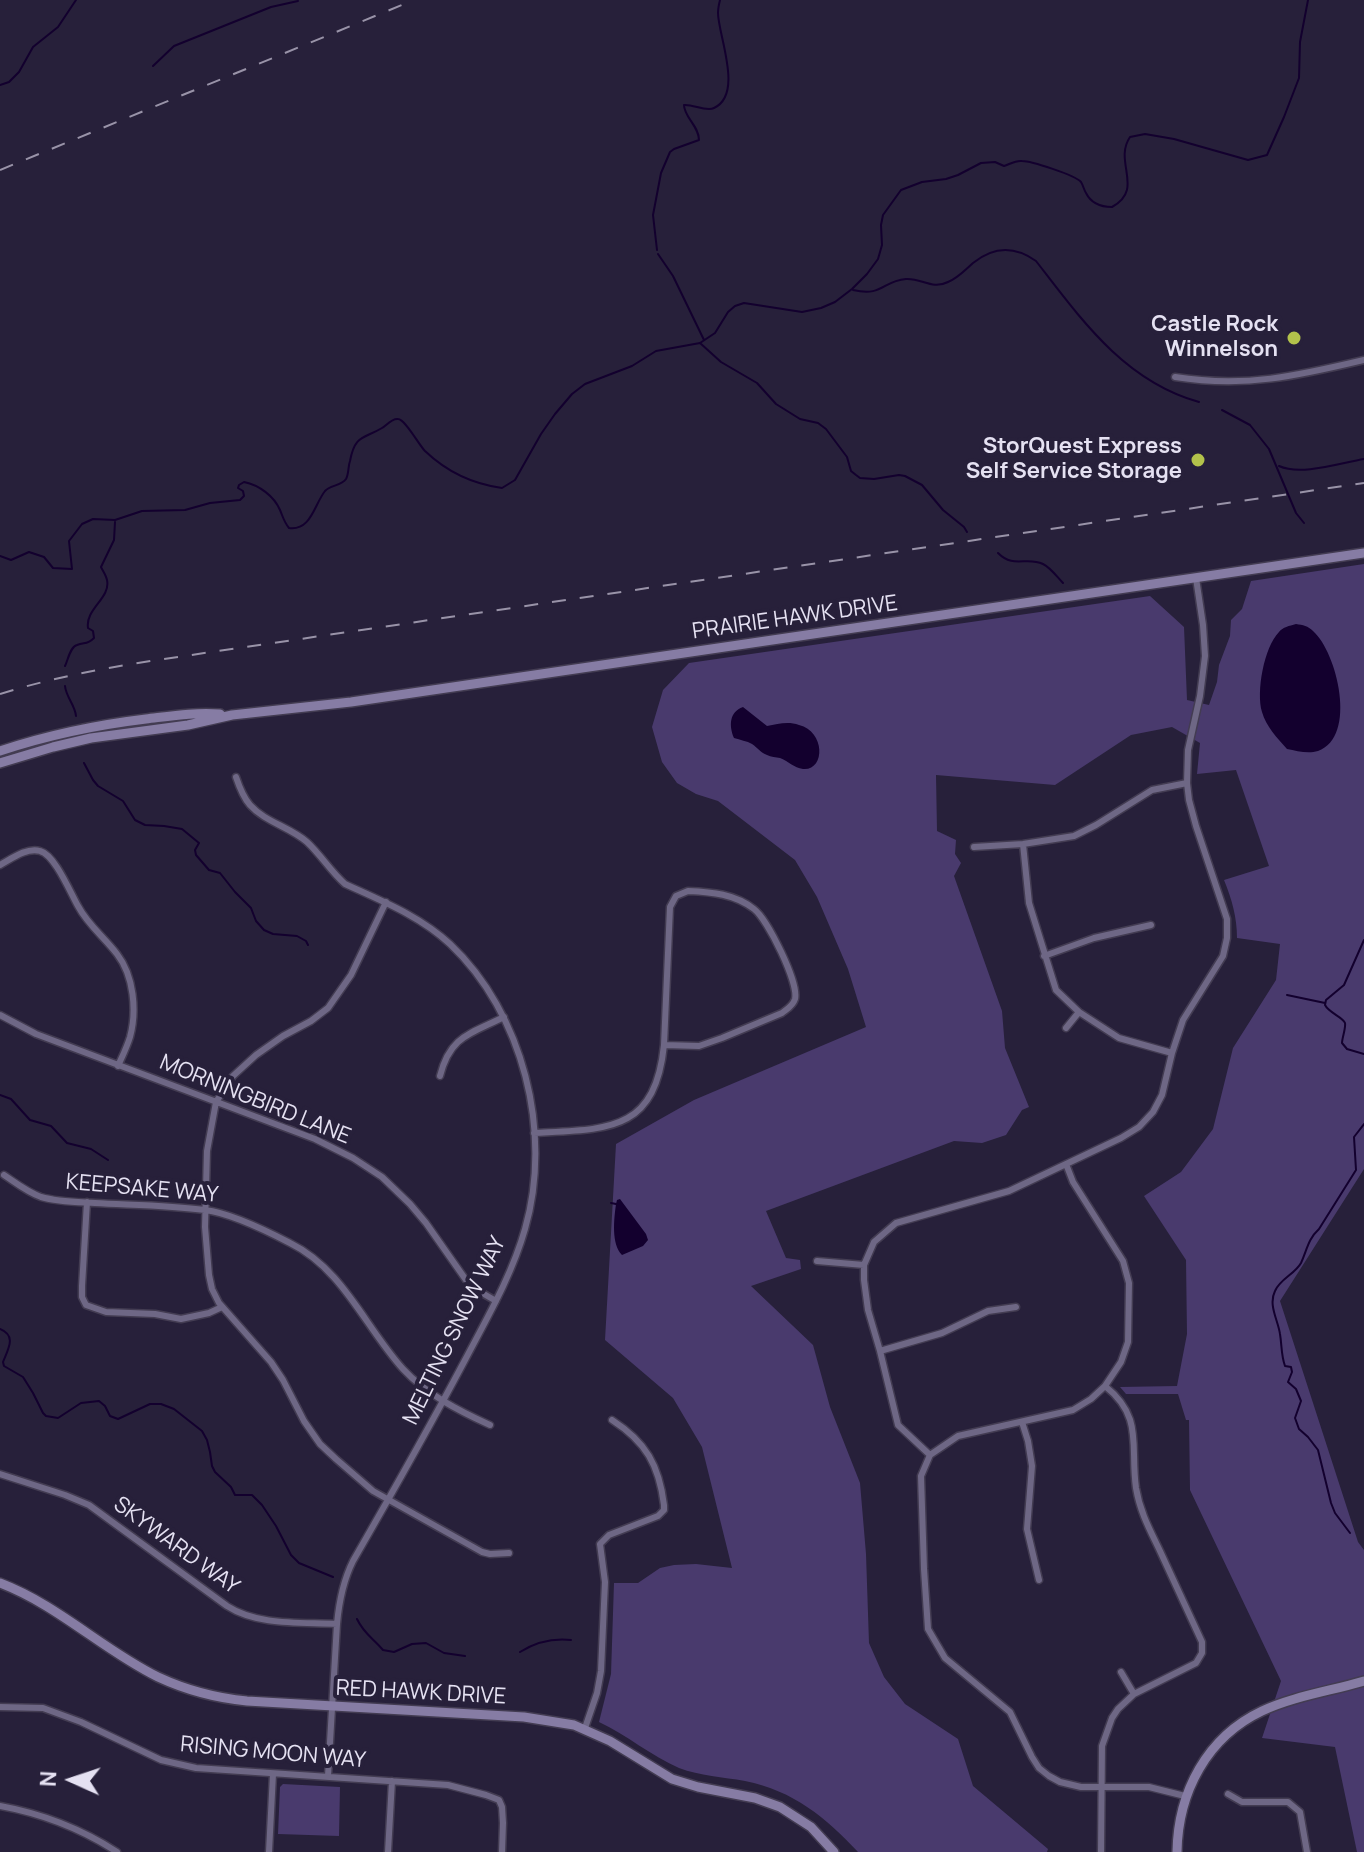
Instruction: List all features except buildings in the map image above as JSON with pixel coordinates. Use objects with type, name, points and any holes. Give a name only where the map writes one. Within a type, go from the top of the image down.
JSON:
[{"type":"street","points":[[1175,377],[1203,382],[1249,382],[1292,377],[1364,360]]},
{"type":"street","name":"PRAIRIE HAWK DRIVE","points":[[0,763],[91,738],[188,725],[232,715],[351,702],[1364,553]]},
{"type":"street","points":[[930,1455],[898,1425],[868,1310],[864,1280],[864,1265],[874,1242],[896,1223],[1009,1191],[1139,1127],[1153,1112],[1162,1095],[1183,1020],[1223,956],[1228,930],[1225,910],[1192,812],[1187,783],[1190,740],[1204,671],[1205,641],[1196,578]]},
{"type":"street","name":"PRAIRIE HAWK DRIVE","points":[[0,751],[47,737],[106,725],[189,714],[232,715]]},
{"type":"street","name":"MELTING SNOW WAY","points":[[236,777],[249,804],[260,814],[304,839],[345,884],[418,919],[449,943],[467,963],[504,1017],[526,1076],[533,1111],[534,1182],[528,1217],[513,1266],[349,1570],[340,1599],[328,1776]]},
{"type":"street","points":[[974,847],[1074,836],[1146,793],[1187,783]]},
{"type":"street","points":[[1023,844],[1029,903],[1056,990],[1079,1012],[1119,1038],[1172,1053]]},
{"type":"street","points":[[0,865],[27,851],[35,850],[49,855],[87,921],[124,964],[133,1013],[129,1040],[118,1066]]},
{"type":"street","points":[[534,1133],[596,1129],[627,1119],[641,1108],[650,1096],[662,1067],[672,901],[688,891],[718,893],[742,901],[762,916],[769,927],[794,987],[794,1001],[782,1013],[699,1046],[664,1045]]},
{"type":"street","points":[[386,902],[351,975],[328,1008],[256,1055],[233,1076],[216,1102],[207,1151],[205,1210],[209,1275],[212,1289],[222,1307],[271,1362],[320,1444],[355,1477],[388,1500],[482,1552],[509,1553]]},
{"type":"street","points":[[1044,956],[1094,938],[1151,925]]},
{"type":"street","points":[[1066,1028],[1079,1012]]},
{"type":"street","name":"MORNINGBIRD LANE","points":[[0,1015],[36,1034],[332,1147],[353,1158],[382,1177],[410,1204],[466,1280],[496,1301]]},
{"type":"street","points":[[440,1076],[443,1061],[457,1041],[504,1017]]},
{"type":"street","points":[[1066,1164],[1073,1182],[1123,1261],[1129,1283],[1128,1342],[1121,1362],[1105,1386],[1073,1410],[958,1436],[930,1455],[921,1476],[928,1629],[945,1658],[1010,1712],[1039,1768],[1060,1782],[1081,1787],[1149,1787],[1185,1796]]},
{"type":"street","name":"KEEPSAKE WAY","points":[[4,1175],[43,1197],[220,1212],[289,1242],[324,1266],[341,1285],[405,1372],[428,1391],[490,1425]]},
{"type":"street","points":[[87,1202],[82,1286],[86,1305],[106,1312],[155,1314],[181,1319],[222,1307]]},
{"type":"street","points":[[817,1261],[864,1265]]},
{"type":"street","points":[[880,1351],[942,1333],[988,1311],[1016,1307]]},
{"type":"street","points":[[1101,1852],[1102,1746],[1106,1731],[1118,1709],[1134,1694],[1196,1663],[1202,1653],[1202,1642],[1143,1518],[1137,1491],[1133,1427],[1128,1412],[1105,1386]]},
{"type":"street","points":[[585,1728],[601,1671],[605,1582],[600,1544],[609,1535],[658,1516],[664,1510],[657,1472],[650,1455],[632,1434],[612,1420]]},
{"type":"street","points":[[1022,1422],[1032,1466],[1027,1529],[1039,1580]]},
{"type":"street","name":"SKYWARD WAY","points":[[0,1474],[89,1505],[233,1611],[260,1619],[337,1624]]},
{"type":"street","name":"RED HAWK DRIVE","points":[[0,1583],[37,1600],[139,1666],[172,1683],[234,1700],[524,1717],[562,1722],[585,1728],[672,1779],[755,1798],[780,1807],[811,1827],[834,1852]]},
{"type":"street","points":[[1121,1672],[1134,1694]]},
{"type":"street","points":[[1177,1852],[1185,1796],[1201,1764],[1232,1730],[1264,1710],[1360,1682]]},
{"type":"street","name":"RISING MOON WAY","points":[[0,1707],[43,1708],[179,1765],[448,1785],[486,1795],[499,1800],[502,1807],[502,1852]]},
{"type":"street","points":[[269,1852],[273,1774]]},
{"type":"street","points":[[388,1852],[392,1781]]},
{"type":"street","points":[[1228,1794],[1242,1802],[1288,1802],[1300,1812],[1307,1852]]},
{"type":"street","points":[[0,1806],[23,1810],[90,1834],[117,1852]]},
{"type":"shaded area","points":[[1364,564],[1364,1169],[1280,1301],[1358,1542],[1364,1550],[1364,1852],[1357,1852],[1335,1747],[1262,1738],[1281,1681],[1190,1490],[1189,1420],[1186,1420],[1178,1394],[1126,1394],[1120,1387],[1177,1386],[1187,1334],[1186,1260],[1144,1196],[1181,1172],[1213,1129],[1233,1048],[1276,980],[1280,944],[1237,938],[1234,909],[1224,880],[1269,866],[1236,770],[1197,774],[1200,743],[1172,727],[1131,735],[1055,785],[936,775],[937,831],[956,840],[955,854],[961,863],[954,876],[1002,1011],[1005,1048],[1029,1107],[1022,1110],[1006,1135],[982,1143],[954,1141],[766,1211],[786,1258],[800,1260],[801,1269],[751,1286],[813,1345],[830,1407],[860,1483],[869,1643],[884,1677],[905,1704],[958,1739],[973,1786],[1048,1849],[1047,1852],[858,1852],[821,1817],[779,1791],[679,1768],[599,1722],[611,1674],[614,1583],[638,1583],[660,1568],[674,1565],[732,1568],[702,1447],[673,1398],[605,1340],[616,1144],[694,1100],[866,1027],[848,969],[817,897],[795,860],[718,801],[696,794],[677,783],[662,762],[652,727],[663,690],[689,663],[1150,596],[1184,627],[1187,700],[1209,705],[1230,636],[1231,620],[1242,609],[1251,581]]},
{"type":"shaded area","points":[[1296,624],[1309,628],[1322,642],[1330,657],[1340,694],[1337,729],[1330,743],[1314,752],[1287,749],[1266,722],[1260,703],[1269,648],[1281,630]]},
{"type":"shaded area","points":[[743,707],[767,726],[791,723],[808,729],[818,743],[819,758],[815,764],[803,769],[734,738],[731,720],[735,712]]},
{"type":"shaded area","points":[[620,1199],[648,1240],[643,1246],[622,1255],[614,1231],[616,1204]]},
{"type":"shaded area","points":[[283,1784],[340,1787],[339,1836],[278,1834],[280,1787]]},
{"type":"waterway","points":[[0,85],[9,82],[19,72],[33,47],[58,27],[76,0]]},
{"type":"waterway","points":[[657,250],[653,215],[661,173],[670,152],[699,140],[684,105],[714,108],[723,101],[727,90],[727,64],[718,13],[720,0]]},
{"type":"waterway","points":[[0,556],[11,560],[29,552],[44,557],[53,568],[72,569],[69,541],[82,524],[93,519],[115,520],[142,511],[185,510],[210,503],[240,500],[244,496],[238,488],[244,482],[270,496],[289,528],[296,528],[311,516],[325,491],[346,479],[352,452],[361,438],[396,419],[404,423],[425,451],[451,471],[502,488],[515,480],[555,414],[585,384],[632,366],[656,351],[700,343],[715,333],[728,312],[744,303],[802,312],[835,302],[852,289],[878,259],[883,215],[901,190],[958,175],[981,163],[995,162],[1004,166],[1022,161],[1077,179],[1094,202],[1112,207],[1122,200],[1126,192],[1125,156],[1130,137],[1145,134],[1174,139],[1248,160],[1267,155],[1299,78],[1300,42],[1308,0]]},
{"type":"waterway","points":[[153,66],[174,46],[271,7],[298,1]]},
{"type":"waterway","points":[[853,290],[871,292],[906,279],[942,284],[989,253],[1004,250],[1020,253],[1036,261],[1088,326],[1126,363],[1172,392],[1199,402]]},
{"type":"waterway","points":[[658,254],[673,276],[704,340]]},
{"type":"waterway","points":[[700,343],[721,362],[757,383],[776,404],[800,419],[818,423],[826,429],[847,457],[851,471],[860,478],[905,476],[922,485],[967,532]]},
{"type":"waterway","points":[[1222,410],[1250,425],[1269,449],[1296,513],[1304,523]]},
{"type":"waterway","points":[[1279,466],[1298,470],[1364,459]]},
{"type":"waterway","points":[[65,666],[75,646],[94,638],[88,621],[107,586],[107,578],[101,567],[114,540],[115,522]]},
{"type":"waterway","points":[[998,553],[1009,560],[1043,564],[1063,583]]},
{"type":"waterway","points":[[65,686],[76,716]]},
{"type":"waterway","points":[[84,763],[98,786],[123,801],[135,820],[145,825],[182,829],[199,843],[196,855],[209,870],[220,873],[251,908],[264,930],[297,936],[308,945]]},
{"type":"waterway","points":[[1364,940],[1344,985],[1326,1000],[1325,1005],[1345,1023],[1342,1043],[1347,1049],[1364,1054]]},
{"type":"waterway","points":[[1287,995],[1325,1003]]},
{"type":"waterway","points":[[0,1095],[11,1099],[30,1120],[51,1126],[67,1143],[91,1149],[108,1160]]},
{"type":"waterway","points":[[1350,1533],[1331,1503],[1318,1450],[1299,1429],[1295,1418],[1301,1401],[1296,1389],[1288,1382],[1292,1372],[1291,1367],[1285,1366],[1273,1296],[1277,1287],[1301,1263],[1312,1237],[1356,1170],[1354,1137],[1364,1124]]},
{"type":"waterway","points":[[611,1203],[616,1204]]},
{"type":"waterway","points":[[0,1329],[10,1339],[4,1366],[23,1377],[46,1416],[58,1418],[81,1403],[99,1401],[110,1416],[118,1419],[150,1404],[174,1409],[202,1431],[215,1472],[235,1495],[252,1495],[262,1505],[291,1555],[299,1563],[333,1577]]},
{"type":"waterway","points":[[357,1619],[383,1650],[394,1652],[412,1644],[426,1643],[444,1653],[465,1656]]},
{"type":"waterway","points":[[520,1652],[544,1642],[571,1640]]},
{"type":"railway","points":[[0,170],[414,0]]},
{"type":"railway","points":[[0,694],[78,674],[157,660],[1364,483]]},
{"type":"place","name":"Castle Rock Winnelson","points":[[1294,338]]},
{"type":"place","name":"StorQuest Express Self Service Storage","points":[[1198,460]]}]
